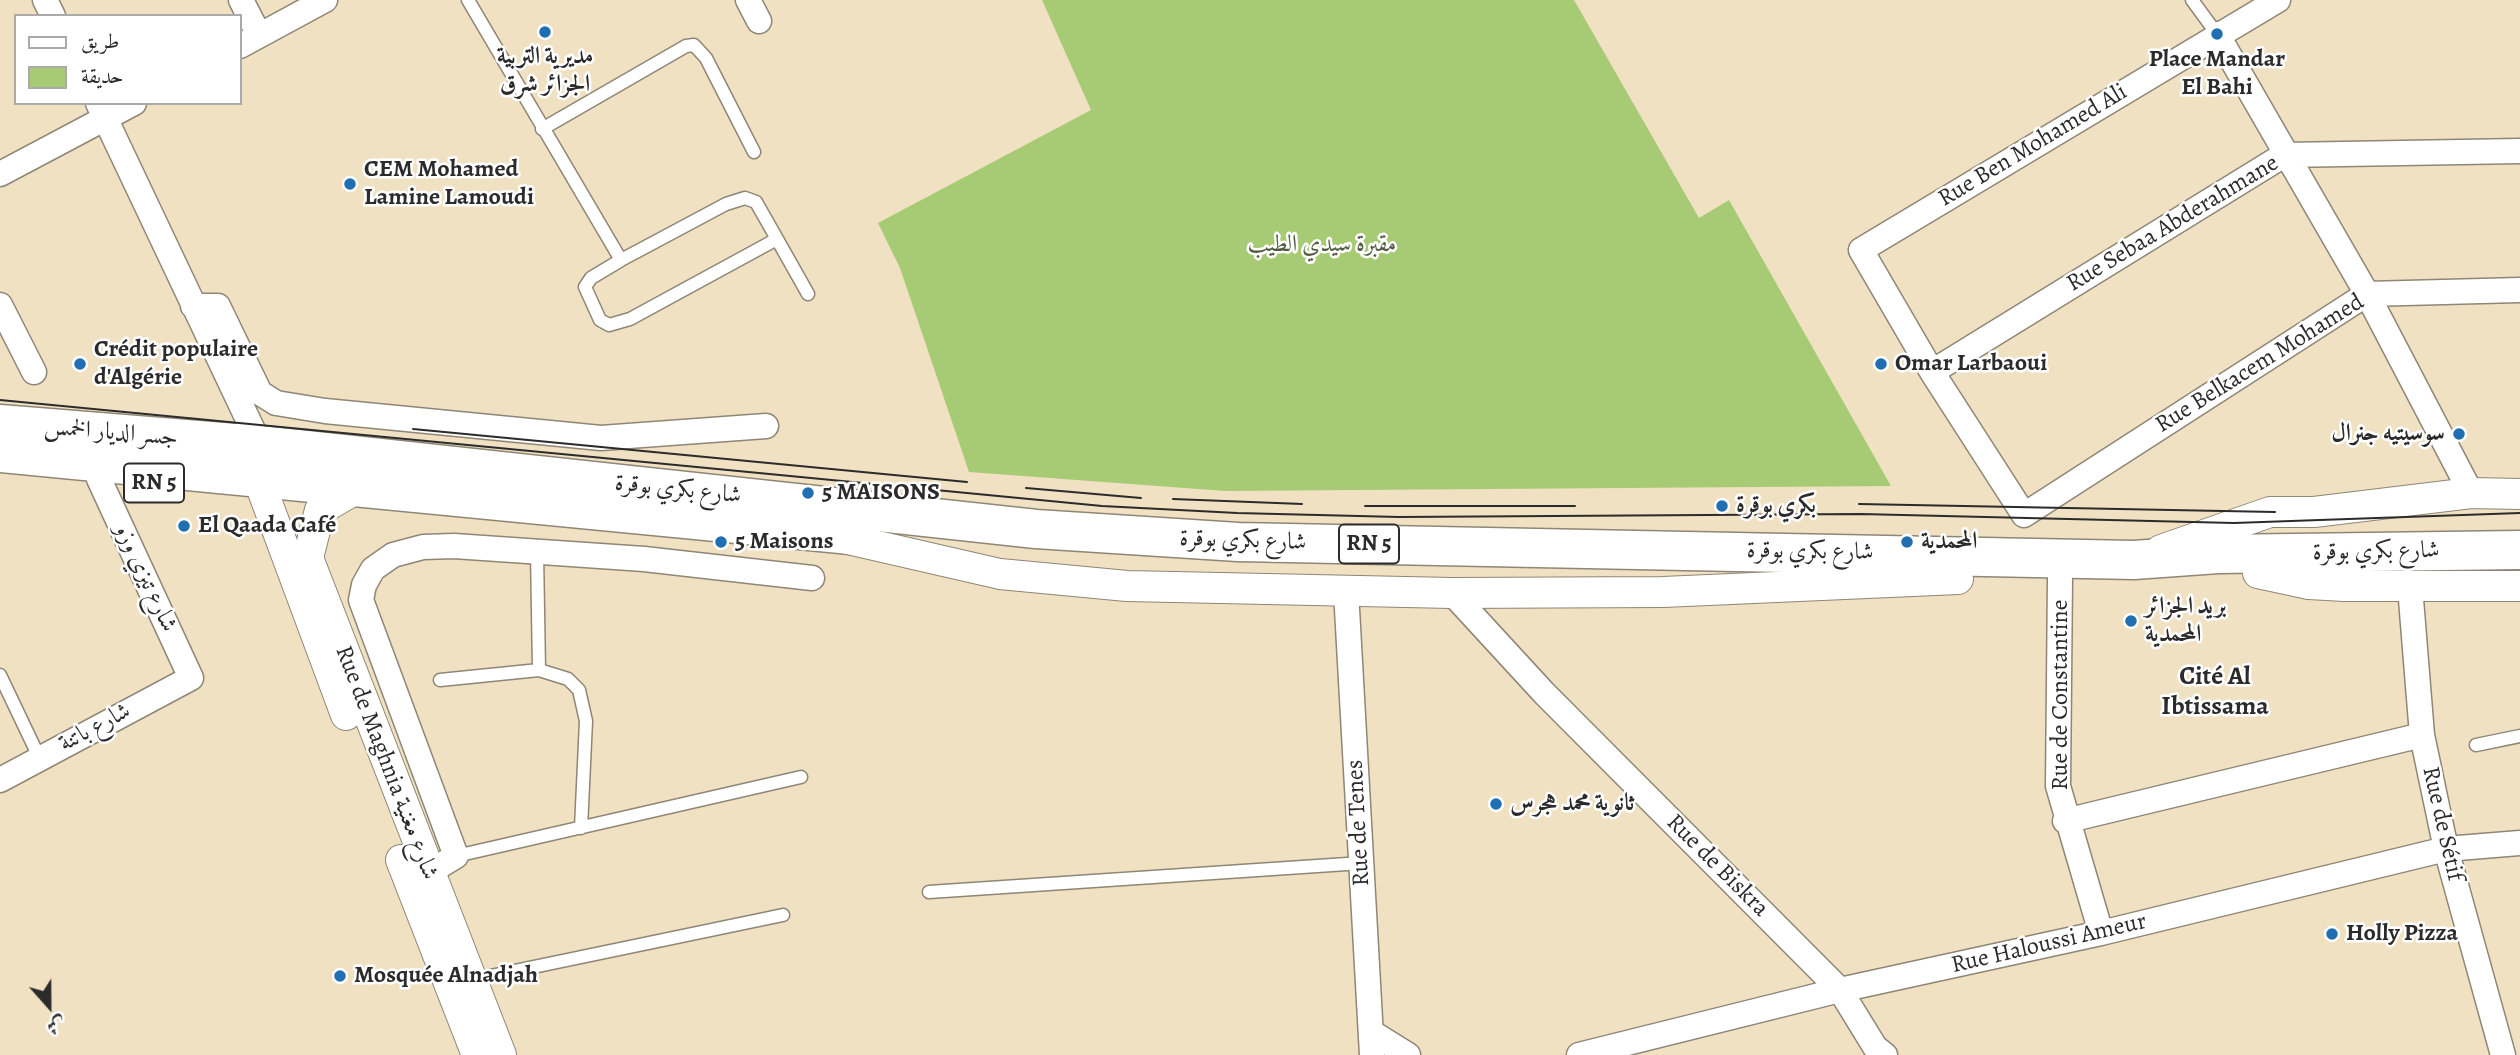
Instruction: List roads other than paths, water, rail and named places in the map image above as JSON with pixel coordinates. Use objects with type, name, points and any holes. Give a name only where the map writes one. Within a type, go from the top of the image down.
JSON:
[{"type":"highway","name":"جسر الديار الخمس","points":[[0,424],[222,458]]},
{"type":"highway","name":"شارع بكري بوقرة","points":[[222,458],[260,445],[1036,529],[1238,542],[2134,560],[2218,554],[2520,550]]},
{"type":"highway","name":"جسر الديار الخمس","points":[[0,453],[222,458]]},
{"type":"highway","name":"شارع بكري بوقرة","points":[[222,458],[309,483],[1212,566],[1958,579],[2520,569]]},
{"type":"highway","name":"RN 5","points":[[0,470],[99,480],[262,489],[309,483]]},
{"type":"street","points":[[242,0],[250,41],[325,0]]},
{"type":"street","name":"Rue Ben Mohamed Ali","points":[[1932,372],[1861,250],[2217,34],[2278,0]]},
{"type":"street","points":[[2217,34],[2284,155],[2367,294],[2471,494]]},
{"type":"street","points":[[0,174],[102,111],[126,105]]},
{"type":"street","points":[[102,111],[260,445]]},
{"type":"street","name":"Rue Sebaa Abderahmane","points":[[1932,372],[2284,155],[2520,151]]},
{"type":"street","name":"Rue Belkacem Mohamed","points":[[1932,372],[2024,515],[2367,294],[2520,290]]},
{"type":"street","points":[[0,305],[34,372]]},
{"type":"street","points":[[193,306],[218,306],[260,393],[276,403],[325,411],[601,438],[766,426]]},
{"type":"street","name":"شارع تيزي وزو","points":[[99,480],[191,678]]},
{"type":"street","name":"Rue de Maghnia شارع مغنية","points":[[359,487],[320,510],[308,558],[419,879]]},
{"type":"street","name":"Rue de Maghnia شارع مغنية","points":[[262,489],[461,982],[501,1055]]},
{"type":"street","points":[[2134,560],[2270,512],[2314,512],[2471,494],[2520,494]]},
{"type":"street","points":[[816,531],[1012,575],[1127,586],[1452,593],[1663,592],[1958,579]]},
{"type":"street","points":[[419,879],[456,856],[361,600],[364,585],[373,569],[393,555],[423,547],[644,559],[812,578]]},
{"type":"street","points":[[2258,573],[2309,583],[2410,587],[2520,586]]},
{"type":"street","name":"Rue de Constantine","points":[[2060,577],[2058,786],[2066,821],[2101,933]]},
{"type":"street","name":"Rue de Sétif","points":[[2410,587],[2422,735],[2446,849],[2503,1055]]},
{"type":"street","name":"Rue de Tenes","points":[[1346,591],[1371,1044]]},
{"type":"street","name":"Rue de Biskra","points":[[1452,593],[1545,692],[1840,990],[1875,1047],[1885,1055]]},
{"type":"street","name":"شارع باتنة","points":[[0,780],[191,678]]},
{"type":"street","points":[[2066,821],[2422,735]]},
{"type":"street","name":"Rue Haloussi Ameur","points":[[1579,1055],[1840,990],[2101,933],[2446,849],[2520,843]]},
{"type":"street","name":"Rue de Maghnia شارع مغنية","points":[[461,982],[477,1055]]},
{"type":"street","points":[[1371,1044],[1408,1055]]},
{"type":"lane","points":[[468,0],[621,260]]},
{"type":"lane","points":[[2192,0],[2217,34]]},
{"type":"lane","points":[[542,129],[685,46],[694,46],[706,58],[754,152]]},
{"type":"lane","points":[[777,239],[630,319],[610,325],[600,320],[585,287],[591,278],[621,260],[726,204],[745,198],[756,202],[777,239],[807,294]]},
{"type":"lane","points":[[537,552],[539,670]]},
{"type":"lane","points":[[440,680],[539,670],[568,679],[579,690],[585,706],[581,828]]},
{"type":"lane","points":[[0,675],[39,757]]},
{"type":"lane","points":[[2476,745],[2520,736]]},
{"type":"lane","points":[[456,856],[801,777]]},
{"type":"lane","points":[[929,892],[1362,863]]},
{"type":"lane","points":[[461,982],[783,915]]},
{"type":"tram line","points":[[0,400],[1102,506],[1237,513],[1399,517],[1861,514],[2234,523],[2520,513]]},
{"type":"tram line","points":[[413,429],[967,482]]},
{"type":"tram line","points":[[1026,488],[1141,498]]},
{"type":"tram line","points":[[1173,499],[1302,504]]},
{"type":"tram line","points":[[1859,504],[2275,512]]},
{"type":"tram line","points":[[1365,506],[1575,506]]},
{"type":"place","name":"مديرية التربية الجزائر شرق","points":[[545,32]]},
{"type":"place","name":"Place Mandar El Bahi","points":[[2217,34]]},
{"type":"place","name":"CEM Mohamed Lamine Lamoudi","points":[[350,184]]},
{"type":"place","name":"Crédit populaire d'Algérie","points":[[80,364]]},
{"type":"place","name":"Omar Larbaoui","points":[[1881,364]]},
{"type":"place","name":"سوسيتيه جنرال","points":[[2459,434]]},
{"type":"place","name":"5 MAISONS","points":[[808,493]]},
{"type":"place","name":"بكري بوقرة","points":[[1722,506]]},
{"type":"place","name":"El Qaada Café","points":[[184,526]]},
{"type":"place","name":"5 Maisons","points":[[721,542]]},
{"type":"place","name":"المحمدية","points":[[1907,542]]},
{"type":"place","name":"بريد الجزائر المحمدية","points":[[2131,621]]},
{"type":"place","name":"ثانوية محمد هجرس","points":[[1496,804]]},
{"type":"place","name":"Holly Pizza","points":[[2332,934]]},
{"type":"place","name":"Mosquée Alnadjah","points":[[340,976]]},
{"type":"district","name":"Cité Al Ibtissama","points":[[2215,693]]},
{"type":"park label","name":"مقبرة سيدي الطيب","points":[[1322,245]]}]
